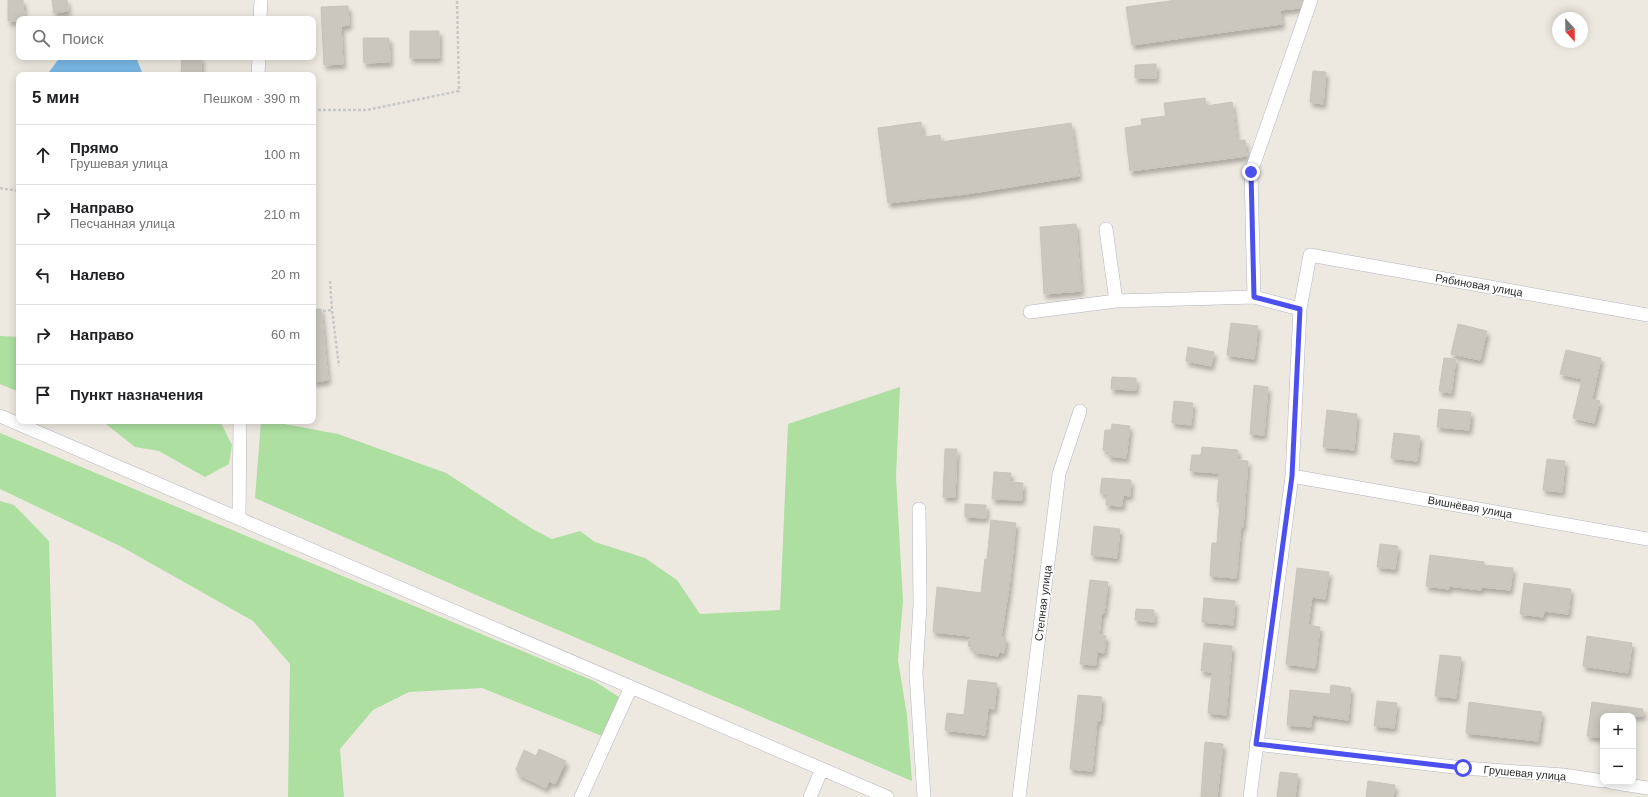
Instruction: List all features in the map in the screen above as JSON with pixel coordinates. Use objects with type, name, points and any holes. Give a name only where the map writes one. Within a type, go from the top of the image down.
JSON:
[{"type":"street","points":[[260,16],[261,0]]},
{"type":"street","points":[[1254,297],[1251,172],[1310,0]]},
{"type":"street","points":[[258,60],[258,72]]},
{"type":"street","points":[[1106,229],[1116,301]]},
{"type":"street","name":"Рябиновая улица","points":[[1300,309],[1310,255],[1648,315]]},
{"type":"street","points":[[1030,312],[1116,301],[1254,297],[1300,309],[1292,476],[1250,797]]},
{"type":"street","name":"Степная улица","points":[[1020,797],[1059,474],[1080,411]]},
{"type":"street","points":[[0,416],[16,423]]},
{"type":"street","points":[[19,424],[887,797]]},
{"type":"street","points":[[239,518],[240,424]]},
{"type":"street","name":"Вишнёвая улица","points":[[1292,476],[1648,539]]},
{"type":"street","points":[[919,509],[920,604],[916,674],[924,797]]},
{"type":"street","points":[[581,797],[631,687]]},
{"type":"street","name":"Грушевая улица","points":[[1256,744],[1463,768],[1563,775],[1600,781]]},
{"type":"street","points":[[810,797],[822,769]]},
{"type":"street","points":[[1628,785],[1647,788]]},
{"type":"path","points":[[316,110],[367,110],[459,91],[457,0]]},
{"type":"path","points":[[0,188],[16,191]]},
{"type":"path","points":[[330,281],[339,366]]},
{"type":"path","points":[[316,312],[332,310]]},
{"type":"green space","points":[[0,336],[16,337],[16,391],[0,384]]},
{"type":"green space","points":[[900,387],[896,477],[903,601],[898,660],[907,715],[912,781],[490,601],[255,498],[261,424],[284,424],[338,434],[446,473],[534,530],[552,539],[580,531],[595,542],[645,558],[677,580],[700,614],[780,610],[788,424]]},
{"type":"green space","points":[[106,424],[222,424],[232,445],[229,464],[205,477],[159,451],[135,447]]},
{"type":"green space","points":[[0,433],[594,681],[619,697],[602,736],[482,688],[409,692],[373,710],[340,749],[344,797],[288,797],[290,664],[253,621],[122,547],[0,489]]},
{"type":"green space","points":[[0,501],[14,505],[49,541],[56,797],[0,797]]},
{"type":"water","points":[[58,60],[137,60],[142,72],[49,72]]},
{"type":"building","points":[[8,0],[23,0],[24,16],[16,16],[16,21],[8,21]]},
{"type":"building","points":[[52,0],[67,0],[68,11],[54,13]]},
{"type":"building","points":[[1176,0],[1303,0],[1300,8],[1280,10],[1282,24],[1132,45],[1126,7]]},
{"type":"building","points":[[348,6],[349,25],[341,26],[343,64],[324,65],[321,7]]},
{"type":"building","points":[[410,31],[439,31],[439,58],[410,58]]},
{"type":"building","points":[[363,38],[389,38],[390,62],[364,63]]},
{"type":"building","points":[[182,60],[201,60],[201,72],[181,72]]},
{"type":"building","points":[[1156,64],[1156,78],[1135,78],[1135,65]]},
{"type":"building","points":[[1313,71],[1326,72],[1323,104],[1310,102]]},
{"type":"building","points":[[1205,98],[1206,106],[1232,102],[1237,141],[1245,140],[1247,156],[1130,171],[1125,128],[1142,125],[1141,119],[1166,116],[1164,103]]},
{"type":"building","points":[[921,122],[923,137],[940,135],[941,142],[1071,123],[1079,176],[966,194],[888,203],[878,128]]},
{"type":"building","points":[[1076,224],[1081,291],[1044,294],[1040,227]]},
{"type":"building","points":[[316,309],[321,309],[328,380],[316,382]]},
{"type":"building","points":[[1231,323],[1258,326],[1254,359],[1227,355]]},
{"type":"building","points":[[1458,324],[1487,331],[1480,360],[1451,354]]},
{"type":"building","points":[[1188,347],[1214,352],[1211,366],[1186,361]]},
{"type":"building","points":[[1566,350],[1601,358],[1592,399],[1600,401],[1594,423],[1573,418],[1582,379],[1560,374]]},
{"type":"building","points":[[1444,358],[1456,359],[1451,393],[1439,391]]},
{"type":"building","points":[[1112,377],[1136,378],[1136,390],[1111,389]]},
{"type":"building","points":[[1254,385],[1268,387],[1264,435],[1250,434]]},
{"type":"building","points":[[1174,401],[1193,403],[1191,425],[1172,423]]},
{"type":"building","points":[[1439,409],[1471,412],[1469,430],[1437,427]]},
{"type":"building","points":[[1327,410],[1357,414],[1354,450],[1323,447]]},
{"type":"building","points":[[1112,424],[1130,426],[1126,458],[1108,456],[1109,451],[1103,450],[1105,430],[1111,430]]},
{"type":"building","points":[[1394,433],[1420,436],[1417,461],[1391,458]]},
{"type":"building","points":[[1202,447],[1238,450],[1237,460],[1248,461],[1243,527],[1241,526],[1236,578],[1210,576],[1212,543],[1217,543],[1220,502],[1217,502],[1219,473],[1190,471],[1192,455],[1201,455]]},
{"type":"building","points":[[945,449],[957,449],[955,497],[943,497]]},
{"type":"building","points":[[1547,459],[1565,461],[1562,492],[1543,490]]},
{"type":"building","points":[[994,472],[1011,473],[1010,482],[1023,483],[1022,500],[992,499]]},
{"type":"building","points":[[1102,478],[1131,480],[1130,496],[1123,495],[1122,506],[1106,505],[1107,494],[1100,493]]},
{"type":"building","points":[[965,504],[986,505],[986,518],[965,517]]},
{"type":"building","points":[[991,520],[1016,523],[1009,588],[1001,637],[1006,638],[1004,653],[999,652],[998,656],[973,652],[974,647],[968,646],[970,636],[933,632],[937,587],[981,593],[985,559],[987,559]]},
{"type":"building","points":[[1094,526],[1120,529],[1117,558],[1091,555]]},
{"type":"building","points":[[1380,544],[1398,546],[1395,569],[1377,567]]},
{"type":"building","points":[[1430,555],[1484,562],[1484,565],[1513,568],[1510,590],[1481,587],[1481,590],[1449,586],[1449,589],[1426,586]]},
{"type":"building","points":[[1297,568],[1329,572],[1325,599],[1312,597],[1308,625],[1320,627],[1315,668],[1286,664]]},
{"type":"building","points":[[1090,580],[1108,582],[1104,613],[1102,612],[1099,635],[1106,636],[1104,653],[1097,652],[1096,665],[1080,664]]},
{"type":"building","points":[[1524,583],[1571,589],[1568,614],[1544,611],[1543,617],[1520,614]]},
{"type":"building","points":[[1204,598],[1235,601],[1233,625],[1202,622]]},
{"type":"building","points":[[1136,609],[1154,610],[1154,622],[1135,620]]},
{"type":"building","points":[[1587,636],[1632,643],[1628,673],[1583,666]]},
{"type":"building","points":[[1204,643],[1232,646],[1226,715],[1208,713],[1212,672],[1201,671]]},
{"type":"building","points":[[1440,655],[1461,657],[1456,698],[1435,696]]},
{"type":"building","points":[[968,680],[997,683],[994,709],[988,708],[985,735],[945,730],[947,713],[964,715]]},
{"type":"building","points":[[1331,685],[1351,688],[1348,720],[1312,715],[1311,727],[1287,725],[1290,690],[1330,694]]},
{"type":"building","points":[[1078,695],[1102,697],[1100,721],[1097,721],[1092,771],[1070,769]]},
{"type":"building","points":[[1377,701],[1397,703],[1394,728],[1374,726]]},
{"type":"building","points":[[1469,702],[1542,712],[1538,741],[1466,733]]},
{"type":"building","points":[[1592,702],[1643,709],[1643,716],[1636,716],[1636,713],[1600,713],[1600,738],[1587,736]]},
{"type":"building","points":[[1205,742],[1223,744],[1217,797],[1201,797]]},
{"type":"building","points":[[539,749],[566,761],[555,784],[549,781],[546,788],[519,775],[516,769],[524,750],[536,756]]},
{"type":"building","points":[[1280,772],[1298,774],[1295,797],[1277,797]]},
{"type":"building","points":[[1368,781],[1395,785],[1393,797],[1366,797]]},
{"type":"route","points":[[1251,172],[1254,297],[1300,309],[1292,476],[1256,744],[1463,768]]}]
